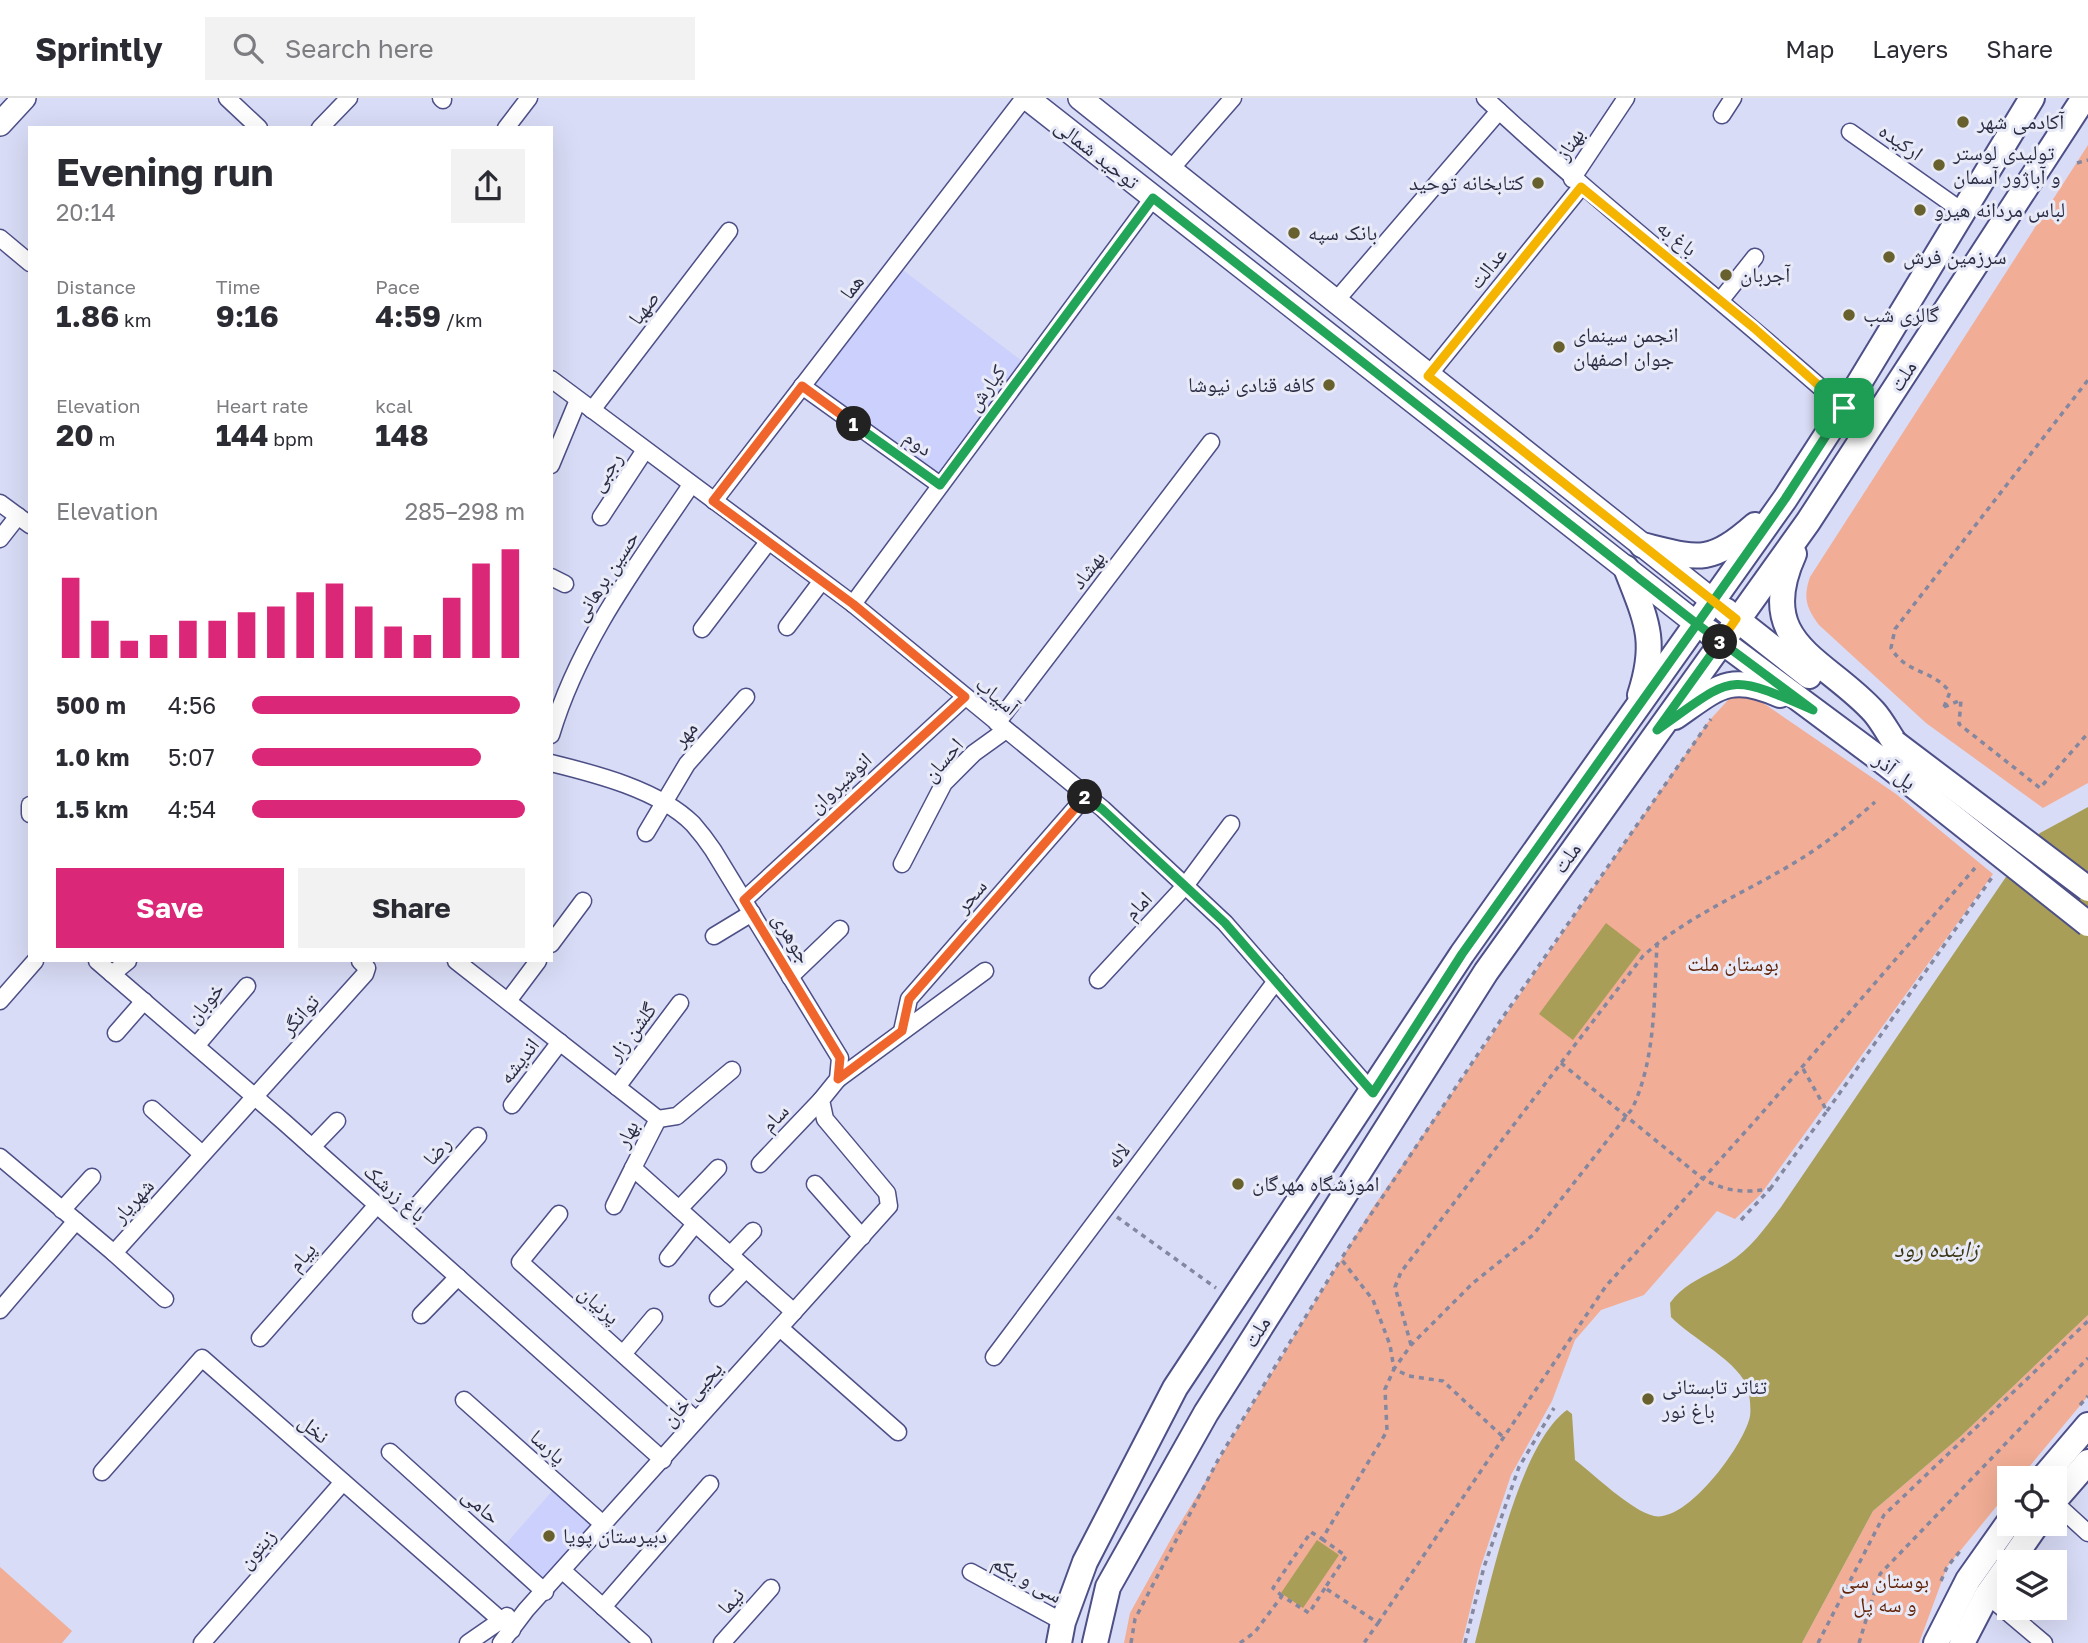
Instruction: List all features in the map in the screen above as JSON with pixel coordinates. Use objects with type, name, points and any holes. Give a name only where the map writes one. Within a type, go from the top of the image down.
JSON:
[{"type":"main road","points":[[0,124],[24,98]]},
{"type":"main road","name":"توحید شمالی","points":[[1026,98],[1697,624]]},
{"type":"main road","name":"توحید شمالی","points":[[1080,98],[1334,303],[1713,601]]},
{"type":"main road","name":"ملت","points":[[1061,1633],[1085,1562],[1175,1388],[1373,1093],[1462,954],[1785,499],[1844,408],[2032,98]]},
{"type":"main road","name":"ملت","points":[[1095,1643],[1108,1587],[1206,1413],[1486,972],[1720,641],[1808,522],[2084,98]]},
{"type":"main road","points":[[1106,160],[1126,135]]},
{"type":"main road","points":[[1642,545],[1689,557],[1710,556],[1730,547],[1785,499]]},
{"type":"main road","points":[[1808,522],[1785,572],[1781,596],[1783,618],[1793,641],[1874,712],[1890,753]]},
{"type":"main road","points":[[1626,568],[1650,637],[1649,666],[1632,717]]},
{"type":"main road","name":"پل آذر","points":[[1713,601],[2088,924]]},
{"type":"main road","name":"پل آذر","points":[[1697,624],[1813,710],[1890,753],[2088,889]]},
{"type":"main road","points":[[1657,730],[1712,690],[1727,684],[1744,682],[1764,688],[1813,710]]},
{"type":"main road","points":[[2053,1466],[2088,1425]]},
{"type":"main road","points":[[2067,1487],[2088,1462]]},
{"type":"main road","points":[[1936,1643],[1968,1580],[1999,1536]]},
{"type":"main road","points":[[1962,1643],[1997,1580]]},
{"type":"street","points":[[227,98],[257,126]]},
{"type":"street","points":[[322,126],[349,98]]},
{"type":"street","points":[[508,126],[529,98]]},
{"type":"street","name":"هما","points":[[713,501],[1026,98]]},
{"type":"street","points":[[1170,170],[1233,98]]},
{"type":"street","name":"باغ به","points":[[1485,98],[1577,183],[1844,408]]},
{"type":"street","name":"بهناز","points":[[1577,183],[1626,98]]},
{"type":"street","points":[[1722,115],[1733,98]]},
{"type":"street","points":[[1334,303],[1499,111]]},
{"type":"street","name":"ارکیده","points":[[1850,132],[1962,211]]},
{"type":"street","name":"عدالت","points":[[1428,376],[1577,183]]},
{"type":"street","name":"کیارش","points":[[853,604],[1153,198]]},
{"type":"street","name":"صهبا","points":[[592,410],[729,231]]},
{"type":"street","points":[[0,238],[28,261]]},
{"type":"street","points":[[1720,301],[1755,257]]},
{"type":"street","name":"آسیاب","points":[[553,381],[853,604],[1086,796],[1225,923],[1373,1093]]},
{"type":"street","name":"دوم","points":[[802,386],[940,485]]},
{"type":"street","points":[[553,460],[578,400]]},
{"type":"street","name":"بهشاد","points":[[1001,727],[1211,442]]},
{"type":"street","name":"رجبی","points":[[601,517],[645,450]]},
{"type":"street","name":"حسین برهانی","points":[[553,728],[563,695],[601,618],[691,485]]},
{"type":"street","points":[[0,503],[24,520],[0,539]]},
{"type":"street","points":[[702,629],[768,541]]},
{"type":"street","points":[[787,628],[821,582]]},
{"type":"street","name":"مهر","points":[[646,833],[687,764],[746,697]]},
{"type":"street","name":"انوشیروان","points":[[714,936],[965,697]]},
{"type":"street","name":"احسان","points":[[902,864],[944,783],[1001,727]]},
{"type":"street","name":"جوهری","points":[[553,764],[603,776],[662,803],[692,823],[713,850],[840,1058],[838,1079]]},
{"type":"street","name":"سحر","points":[[902,1031],[909,999],[1086,796]]},
{"type":"street","name":"امام","points":[[1098,980],[1185,886],[1231,824]]},
{"type":"street","points":[[553,941],[583,901]]},
{"type":"street","points":[[790,977],[840,929]]},
{"type":"street","points":[[0,1001],[34,962]]},
{"type":"street","name":"باغ زرشک","points":[[98,962],[255,1096],[663,1460]]},
{"type":"street","points":[[112,974],[127,962]]},
{"type":"street","name":"توانگر","points":[[255,1096],[365,974],[367,968],[361,962]]},
{"type":"street","name":"بهار","points":[[457,962],[659,1119],[634,1168],[794,1312]]},
{"type":"street","points":[[508,1001],[537,962]]},
{"type":"street","points":[[821,1100],[838,1079],[985,971]]},
{"type":"street","name":"لاله","points":[[994,1357],[1276,981]]},
{"type":"street","name":"خوبان","points":[[196,1046],[247,986]]},
{"type":"street","points":[[116,1032],[144,1001]]},
{"type":"street","name":"گلشن زار","points":[[617,1087],[680,1003]]},
{"type":"street","name":"اندیشه","points":[[512,1105],[560,1042]]},
{"type":"street","points":[[659,1119],[677,1116],[732,1070]]},
{"type":"street","name":"شهریار","points":[[0,1157],[114,1254],[255,1096]]},
{"type":"street","name":"سام","points":[[760,1164],[821,1100]]},
{"type":"street","name":"یحیی خان","points":[[526,1610],[545,1592],[889,1206],[887,1193],[825,1119],[821,1100]]},
{"type":"street","points":[[152,1109],[202,1154]]},
{"type":"street","points":[[312,1147],[337,1121]]},
{"type":"street","name":"رضا","points":[[400,1225],[478,1136]]},
{"type":"street","points":[[614,1206],[634,1168]]},
{"type":"street","points":[[679,1209],[718,1168]]},
{"type":"street","points":[[62,1210],[92,1177]]},
{"type":"street","points":[[815,1184],[862,1237]]},
{"type":"street","name":"پیام","points":[[260,1338],[377,1205]]},
{"type":"street","name":"پرنیان","points":[[559,1214],[520,1262],[696,1420]]},
{"type":"street","points":[[0,1310],[76,1221]]},
{"type":"street","points":[[668,1258],[695,1224]]},
{"type":"street","points":[[730,1255],[752,1231]]},
{"type":"street","points":[[114,1254],[165,1299]]},
{"type":"street","points":[[718,1298],[746,1269]]},
{"type":"street","points":[[421,1315],[458,1277]]},
{"type":"street","points":[[623,1354],[654,1317]]},
{"type":"street","points":[[780,1328],[898,1432]]},
{"type":"street","name":"نخل","points":[[102,1472],[202,1358],[512,1630]]},
{"type":"street","name":"پارسا","points":[[464,1400],[604,1525]]},
{"type":"street","name":"حامی","points":[[390,1452],[545,1592]]},
{"type":"street","name":"زیتون","points":[[202,1643],[343,1482]]},
{"type":"street","points":[[603,1607],[710,1484]]},
{"type":"street","points":[[2067,1514],[2088,1533]]},
{"type":"street","points":[[563,1571],[643,1643]]},
{"type":"street","name":"سی و یکم","points":[[971,1572],[1061,1633]]},
{"type":"street","name":"نیما","points":[[722,1643],[771,1588]]},
{"type":"street","points":[[1987,1595],[2044,1643]]},
{"type":"street","points":[[468,1643],[499,1619],[526,1610]]},
{"type":"street","points":[[501,1643],[526,1610]]},
{"type":"path","points":[[2077,163],[2088,160]]},
{"type":"path","points":[[2088,380],[1895,629],[1891,648],[1899,663],[1940,680],[1950,692],[1944,707],[1961,700],[1959,724],[2040,788],[2088,733]]},
{"type":"path","points":[[1131,1643],[1135,1619],[1219,1458],[1341,1259],[1466,1070],[1711,718]]},
{"type":"path","points":[[1411,1345],[1395,1287],[1401,1272],[1643,956],[1713,907],[1801,859],[1844,830],[1875,802]]},
{"type":"path","points":[[1364,1643],[1606,1286],[1975,868]]},
{"type":"path","points":[[1740,1221],[1770,1189],[1993,876]]},
{"type":"path","points":[[1322,1539],[1387,1431],[1385,1389],[1394,1369],[1411,1345],[1473,1283],[1533,1235],[1626,1115],[1641,1089],[1652,1028],[1657,944]]},
{"type":"path","points":[[1561,1063],[1703,1179],[1719,1188],[1742,1193],[1770,1189]]},
{"type":"path","points":[[1802,1067],[1827,1111]]},
{"type":"path","points":[[1105,1209],[1235,1301]]},
{"type":"path","points":[[1341,1259],[1373,1300],[1390,1345],[1394,1369]]},
{"type":"path","points":[[1818,1643],[1884,1515],[2088,1321]]},
{"type":"path","points":[[1859,1643],[1880,1574],[2088,1358]]},
{"type":"path","points":[[1394,1369],[1409,1376],[1443,1381],[1502,1436]]},
{"type":"path","points":[[1465,1643],[1485,1567],[1519,1467],[1554,1408]]},
{"type":"path","points":[[1311,1532],[1346,1556],[1325,1588],[1309,1613],[1273,1588],[1311,1532]]},
{"type":"path","points":[[1325,1588],[1378,1623]]},
{"type":"path","points":[[1240,1643],[1255,1632],[1282,1596]]},
{"type":"shaded area","points":[[899,267],[1022,361],[936,477],[808,386]]},
{"type":"shaded area","name":"دبیرستان پویا","points":[[553,1490],[595,1526],[545,1583],[504,1546]]},
{"type":"green space","points":[[2088,145],[2088,783],[2043,808],[1926,723],[1819,625],[1811,613],[1806,596],[1810,577]]},
{"type":"green space","name":"بوستان ملت","points":[[1750,694],[1896,794],[1993,874],[1761,1194],[1735,1219],[1717,1211],[1644,1295],[1601,1310],[1575,1340],[1552,1401],[1511,1475],[1480,1569],[1462,1643],[1124,1643],[1130,1613],[1176,1530],[1372,1209],[1708,722],[1729,699]]},
{"type":"green space","name":"بوستان سی و سه پل","points":[[2088,1315],[2088,1396],[2030,1466],[1997,1466],[1997,1506],[1947,1567],[1919,1643],[1802,1643],[1873,1511],[1961,1436]]},
{"type":"green space","points":[[0,1567],[72,1631],[62,1643],[0,1643]]},
{"type":"water","name":"زاینده رود","points":[[2088,807],[2088,1315],[1961,1436],[1873,1511],[1802,1643],[1475,1643],[1498,1553],[1521,1484],[1534,1453],[1550,1427],[1567,1410],[1572,1414],[1575,1460],[1624,1500],[1654,1516],[1667,1515],[1698,1495],[1726,1462],[1746,1429],[1750,1416],[1748,1390],[1736,1370],[1671,1317],[1670,1303],[1689,1285],[1736,1258],[1757,1238],[1781,1207],[2025,849],[2040,833]]},
{"type":"water","points":[[1606,923],[1641,950],[1573,1040],[1539,1014]]},
{"type":"water","points":[[1317,1540],[1339,1555],[1303,1608],[1281,1593]]},
{"type":"place","name":"آکادمی شهر","points":[[1963,122]]},
{"type":"place","name":"تولیدی لوستر و آباژور آسمان","points":[[1939,165]]},
{"type":"place","name":"کتابخانه توحید","points":[[1538,183]]},
{"type":"place","name":"لباس مردانه هیرو","points":[[1920,210]]},
{"type":"place","name":"بانک سپه","points":[[1294,233]]},
{"type":"place","name":"سرزمین فرش","points":[[1889,257]]},
{"type":"place","name":"آجربان","points":[[1726,275]]},
{"type":"place","name":"گالری شب","points":[[1849,315]]},
{"type":"place","name":"انجمن سینمای جوان اصفهان","points":[[1559,347]]},
{"type":"place","name":"کافه قنادی نیوشا","points":[[1329,385]]},
{"type":"place","name":"اموزشگاه مهرگان","points":[[1238,1184]]},
{"type":"place","name":"تئاتر تابستانی باغ نور","points":[[1648,1399]]},
{"type":"place","name":"دبیرستان پویا","points":[[549,1536]]},
{"type":"route","points":[[1844,408],[1754,328],[1581,187],[1428,376],[1713,601],[1736,619],[1720,641],[1718,645],[1657,730],[1712,690],[1727,684],[1744,682],[1764,688],[1813,710],[1720,641],[1697,624],[1462,954],[1373,1093],[1225,923],[1086,796],[909,999],[902,1031],[838,1079],[840,1058],[744,900],[965,697],[853,604],[713,501],[802,386],[940,485],[1153,198],[1697,624],[1713,601],[1785,499],[1844,408]]}]
